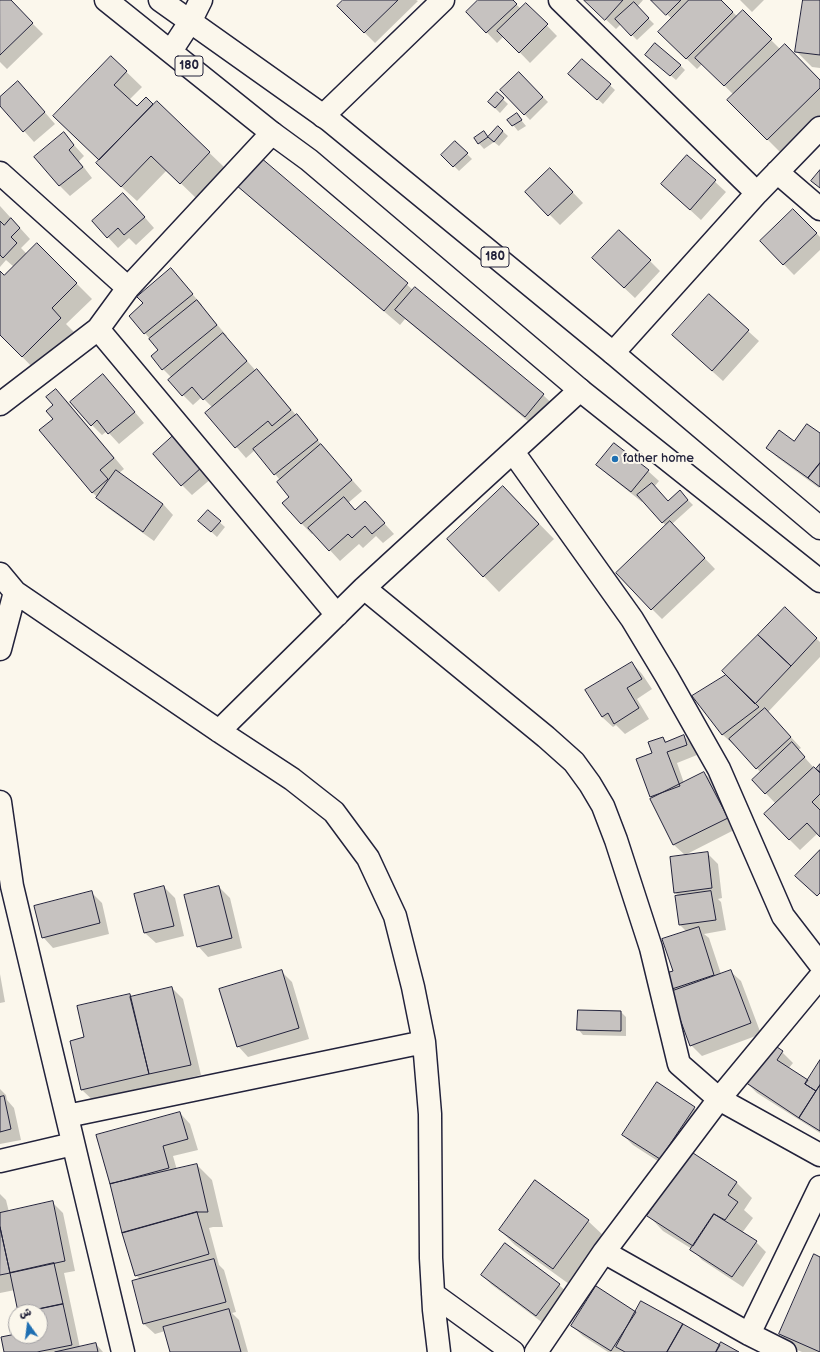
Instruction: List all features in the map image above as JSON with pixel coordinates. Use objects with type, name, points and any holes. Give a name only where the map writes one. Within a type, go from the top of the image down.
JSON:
[{"type":"main road","name":"180","points":[[106,0],[272,133],[309,160],[580,390],[820,582]]},
{"type":"main road","name":"180","points":[[160,0],[323,116],[612,354],[820,528]]},
{"type":"main road","points":[[170,51],[190,22],[201,0]]},
{"type":"main road","points":[[323,116],[444,0]]},
{"type":"main road","points":[[560,0],[757,193]]},
{"type":"main road","points":[[612,354],[757,193],[820,128]]},
{"type":"main road","points":[[0,404],[98,329],[128,288],[272,133]]},
{"type":"main road","points":[[777,172],[820,209]]},
{"type":"main road","points":[[0,173],[128,288]]},
{"type":"main road","points":[[98,329],[337,615]]},
{"type":"main road","points":[[219,731],[364,588],[580,390]]},
{"type":"main road","points":[[513,452],[632,619],[667,677],[719,769],[783,916],[820,964]]},
{"type":"main road","points":[[0,574],[15,592],[292,779],[334,812],[368,858],[395,916],[413,987],[424,1042],[430,1114],[431,1258],[439,1352]]},
{"type":"main road","points":[[364,588],[546,737],[574,762],[590,784],[603,806],[616,840],[651,948],[679,1064],[719,1099],[820,1155]]},
{"type":"main road","points":[[0,649],[15,592]]},
{"type":"main road","points":[[0,802],[12,886],[123,1352]]},
{"type":"main road","points":[[536,1352],[604,1252],[719,1099],[820,978]]},
{"type":"main road","points":[[67,1116],[424,1042]]},
{"type":"main road","points":[[0,1162],[73,1144]]},
{"type":"main road","points":[[749,1334],[820,1187]]},
{"type":"main road","points":[[604,1252],[749,1334],[785,1352]]},
{"type":"main road","points":[[433,1294],[513,1352]]},
{"type":"building","points":[[0,0],[11,0],[33,23],[0,55]]},
{"type":"building","points":[[343,0],[398,0],[364,33],[337,6]]},
{"type":"building","points":[[478,0],[513,0],[517,4],[486,33],[466,12]]},
{"type":"building","points":[[584,0],[623,0],[605,20]]},
{"type":"building","points":[[651,0],[681,0],[666,15]]},
{"type":"building","points":[[689,0],[721,0],[733,12],[686,59],[658,32]]},
{"type":"building","points":[[803,0],[820,0],[820,55],[795,52]]},
{"type":"building","points":[[634,2],[649,18],[631,36],[615,19]]},
{"type":"building","points":[[526,3],[548,24],[519,53],[497,31]]},
{"type":"building","points":[[743,10],[772,39],[724,86],[695,58]]},
{"type":"building","points":[[655,43],[681,65],[670,76],[645,55]]},
{"type":"building","points":[[785,44],[820,80],[820,88],[767,140],[727,100]]},
{"type":"building","points":[[111,56],[127,71],[114,85],[137,106],[146,97],[153,104],[99,160],[53,116]]},
{"type":"building","points":[[582,59],[611,84],[597,100],[568,74]]},
{"type":"building","points":[[519,72],[543,97],[524,115],[500,90]]},
{"type":"building","points":[[18,81],[45,112],[23,132],[0,106],[0,97]]},
{"type":"building","points":[[497,92],[504,98],[495,108],[488,102]]},
{"type":"building","points":[[157,101],[210,152],[180,184],[151,156],[121,187],[96,163]]},
{"type":"building","points":[[517,113],[522,120],[512,126],[507,120]]},
{"type":"building","points":[[498,126],[503,131],[494,142],[488,137]]},
{"type":"building","points":[[484,131],[488,137],[478,144],[474,138]]},
{"type":"building","points":[[64,132],[74,145],[69,150],[83,167],[59,186],[34,157]]},
{"type":"building","points":[[455,141],[468,153],[453,167],[441,155]]},
{"type":"building","points":[[687,155],[716,180],[690,210],[661,184]]},
{"type":"building","points":[[260,157],[408,283],[384,311],[236,185]]},
{"type":"building","points":[[550,168],[573,192],[548,216],[525,192]]},
{"type":"building","points":[[820,170],[820,188],[811,181]]},
{"type":"building","points":[[123,193],[145,217],[124,235],[118,228],[107,238],[92,221]]},
{"type":"building","points":[[793,209],[817,233],[783,265],[760,241]]},
{"type":"building","points":[[11,218],[20,228],[11,237],[17,243],[3,258],[0,255],[0,221],[4,225]]},
{"type":"building","points":[[619,230],[651,260],[624,288],[592,258]]},
{"type":"building","points":[[37,243],[77,283],[52,308],[61,318],[22,357],[0,335],[0,271],[4,275]]},
{"type":"building","points":[[171,268],[193,294],[144,334],[129,316],[143,303],[137,297]]},
{"type":"building","points":[[415,287],[544,394],[525,417],[395,310]]},
{"type":"building","points":[[709,294],[749,330],[712,371],[672,335]]},
{"type":"building","points":[[197,300],[217,325],[162,370],[151,356],[158,350],[149,339]]},
{"type":"building","points":[[223,333],[247,361],[203,400],[192,387],[182,396],[168,380]]},
{"type":"building","points":[[257,369],[291,410],[272,426],[268,421],[235,448],[205,413]]},
{"type":"building","points":[[103,374],[135,412],[108,434],[97,420],[91,426],[70,402]]},
{"type":"building","points":[[56,389],[114,458],[100,470],[108,479],[92,493],[39,430],[53,419],[46,411],[53,405],[46,397]]},
{"type":"building","points":[[297,414],[318,440],[274,475],[253,449]]},
{"type":"building","points":[[807,424],[820,433],[820,463],[808,478],[766,448],[779,430],[794,441]]},
{"type":"building","points":[[174,435],[202,467],[181,486],[153,454]]},
{"type":"building","points":[[614,443],[649,470],[631,492],[596,465]]},
{"type":"building","points":[[321,444],[352,480],[301,524],[282,503],[289,497],[277,482]]},
{"type":"building","points":[[820,463],[820,487],[808,478]]},
{"type":"building","points":[[116,470],[163,504],[143,532],[96,498]]},
{"type":"building","points":[[652,483],[668,501],[680,490],[688,500],[662,523],[637,495]]},
{"type":"building","points":[[503,486],[539,524],[483,577],[447,539]]},
{"type":"building","points":[[344,497],[355,510],[365,501],[385,523],[372,534],[365,526],[352,538],[348,534],[329,551],[308,528]]},
{"type":"building","points":[[208,510],[221,521],[211,532],[198,521]]},
{"type":"building","points":[[670,521],[705,558],[651,610],[616,573]]},
{"type":"building","points":[[785,607],[817,638],[791,666],[758,635]]},
{"type":"building","points":[[758,635],[791,666],[755,704],[722,671]]},
{"type":"building","points":[[632,662],[642,679],[627,688],[639,708],[614,724],[608,713],[602,717],[585,690]]},
{"type":"building","points":[[726,675],[759,707],[722,735],[692,696]]},
{"type":"building","points":[[765,708],[791,737],[756,769],[729,739]]},
{"type":"building","points":[[684,735],[687,745],[667,752],[680,786],[650,797],[636,759],[652,753],[648,742],[663,737],[665,742]]},
{"type":"building","points":[[792,742],[805,757],[765,794],[752,780]]},
{"type":"building","points":[[820,764],[820,772],[816,769]]},
{"type":"building","points":[[814,767],[820,773],[820,794],[812,802],[820,810],[820,837],[807,823],[789,840],[764,814]]},
{"type":"building","points":[[704,772],[728,818],[673,845],[650,799]]},
{"type":"building","points":[[820,850],[820,893],[817,896],[795,876]]},
{"type":"building","points":[[708,852],[712,888],[674,893],[670,857]]},
{"type":"building","points":[[164,886],[174,926],[144,933],[134,894]]},
{"type":"building","points":[[219,886],[232,938],[197,947],[184,895]]},
{"type":"building","points":[[92,891],[100,923],[42,938],[34,906]]},
{"type":"building","points":[[711,891],[716,920],[679,925],[675,896]]},
{"type":"building","points":[[699,927],[714,975],[672,989],[666,973],[673,971],[662,939]]},
{"type":"building","points":[[282,970],[299,1028],[237,1047],[219,989]]},
{"type":"building","points":[[731,970],[751,1023],[690,1046],[670,992]]},
{"type":"building","points":[[172,987],[191,1065],[149,1074],[130,997]]},
{"type":"building","points":[[130,994],[149,1074],[81,1090],[70,1041],[84,1037],[77,1006]]},
{"type":"building","points":[[578,1010],[621,1011],[621,1031],[577,1030]]},
{"type":"building","points":[[771,1043],[783,1051],[777,1060],[808,1080],[805,1084],[816,1091],[799,1118],[745,1082]]},
{"type":"building","points":[[820,1060],[820,1085],[816,1091],[805,1084]]},
{"type":"building","points":[[657,1082],[695,1107],[660,1159],[622,1135]]},
{"type":"building","points":[[820,1085],[820,1131],[799,1118]]},
{"type":"building","points":[[4,1096],[11,1129],[0,1132],[0,1097]]},
{"type":"building","points":[[180,1112],[188,1139],[163,1146],[169,1168],[110,1184],[96,1135]]},
{"type":"building","points":[[690,1151],[737,1182],[728,1195],[738,1202],[725,1220],[714,1214],[693,1246],[647,1216]]},
{"type":"building","points":[[197,1164],[208,1212],[197,1212],[122,1233],[110,1184]]},
{"type":"building","points":[[535,1180],[589,1220],[553,1269],[499,1230]]},
{"type":"building","points":[[53,1201],[65,1261],[10,1273],[0,1227],[0,1213]]},
{"type":"building","points":[[197,1212],[209,1254],[135,1276],[122,1233]]},
{"type":"building","points":[[714,1214],[757,1241],[732,1277],[690,1250]]},
{"type":"building","points":[[0,1227],[10,1273],[0,1275]]},
{"type":"building","points":[[505,1243],[560,1284],[536,1316],[481,1275]]},
{"type":"building","points":[[814,1254],[820,1257],[820,1352],[779,1334]]},
{"type":"building","points":[[214,1259],[226,1302],[143,1324],[132,1281]]},
{"type":"building","points":[[54,1263],[63,1304],[48,1307],[48,1304],[16,1304],[10,1273]]},
{"type":"building","points":[[596,1286],[636,1312],[611,1351],[571,1326]]},
{"type":"building","points":[[641,1301],[683,1324],[667,1352],[625,1352],[616,1347]]},
{"type":"building","points":[[63,1304],[72,1345],[37,1352],[4,1352],[1,1337],[8,1336],[8,1344],[48,1344],[48,1307]]},
{"type":"building","points":[[229,1309],[241,1352],[170,1352],[163,1327]]},
{"type":"building","points":[[683,1324],[720,1345],[716,1352],[667,1352]]},
{"type":"building","points":[[721,1342],[739,1352],[716,1352]]},
{"type":"building","points":[[96,1343],[98,1352],[55,1352]]},
{"type":"place","name":"father home","points":[[615,459]]}]
